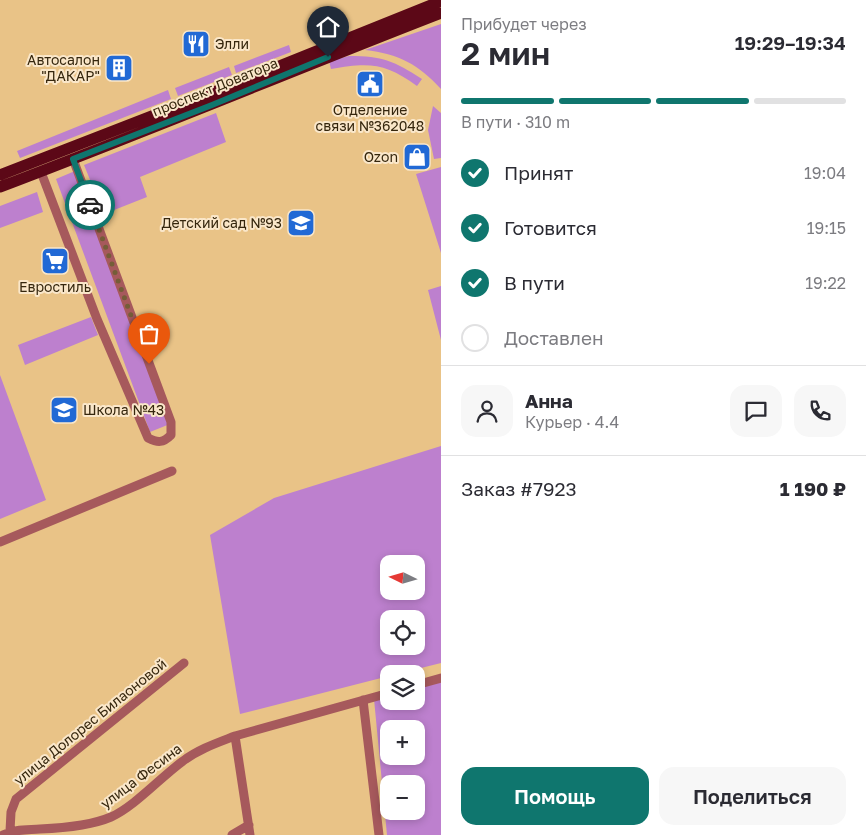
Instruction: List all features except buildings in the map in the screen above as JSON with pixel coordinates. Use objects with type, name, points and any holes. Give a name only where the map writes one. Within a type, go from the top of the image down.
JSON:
[{"type":"main road","name":"проспект Доватора","points":[[0,175],[441,1]]},
{"type":"main road","name":"проспект Доватора","points":[[0,187],[441,13]]},
{"type":"street","points":[[41,172],[97,319],[148,438],[157,443],[167,440],[171,435],[171,422],[73,159]]},
{"type":"street","points":[[0,542],[172,471]]},
{"type":"street","name":"улица Долорес Билаоновой","points":[[6,833],[16,800],[184,663]]},
{"type":"street","points":[[425,682],[441,678]]},
{"type":"street","name":"улица Фесина","points":[[6,833],[52,829],[102,821],[115,816],[195,753],[235,736],[380,695]]},
{"type":"street","points":[[363,700],[379,835]]},
{"type":"street","points":[[235,736],[250,835]]},
{"type":"street","points":[[232,835],[249,825]]},
{"type":"shaded area","points":[[441,24],[441,89],[433,80],[407,62],[388,54],[365,50]]},
{"type":"shaded area","points":[[289,45],[291,52],[236,73],[234,66]]},
{"type":"shaded area","points":[[349,56],[371,57],[388,61],[422,79],[417,86],[396,73],[377,66],[356,65],[331,69],[329,61]]},
{"type":"shaded area","points":[[229,67],[232,75],[178,96],[175,88]]},
{"type":"shaded area","points":[[168,90],[171,99],[20,158],[17,151]]},
{"type":"shaded area","points":[[433,106],[441,113],[441,158],[434,159],[428,130]]},
{"type":"shaded area","points":[[216,113],[226,142],[140,177],[147,197],[104,214],[84,165]]},
{"type":"shaded area","points":[[441,167],[441,253],[416,174]]},
{"type":"shaded area","points":[[75,171],[170,424],[150,432],[56,179]]},
{"type":"shaded area","points":[[37,192],[43,212],[0,228],[0,206]]},
{"type":"shaded area","points":[[441,286],[441,340],[428,290]]},
{"type":"shaded area","points":[[91,317],[98,335],[25,365],[18,345]]},
{"type":"shaded area","points":[[0,375],[46,500],[0,519]]},
{"type":"shaded area","points":[[441,446],[441,663],[425,667],[425,665],[380,665],[380,678],[240,714],[210,535],[274,498]]},
{"type":"shaded area","points":[[441,679],[441,835],[387,835],[386,820],[425,820],[425,775],[381,775],[380,765],[425,765],[425,720],[380,720],[380,762],[374,699],[380,697],[380,710],[425,710],[425,683]]},
{"type":"way so far","points":[[90,205],[149,364]]},
{"type":"place","name":"Элли","points":[[196,44]]},
{"type":"place","name":"Автосалон \"ДАКАР\"","points":[[119,68]]},
{"type":"place","name":"Отделение связи №362048","points":[[370,84]]},
{"type":"place","name":"Ozon","points":[[417,157]]},
{"type":"place","name":"Детский сад №93","points":[[301,223]]},
{"type":"place","name":"Евростиль","points":[[55,261]]},
{"type":"place","name":"Школа №43","points":[[64,410]]},
{"type":"route","points":[[90,205],[73,159],[328,57]]}]
